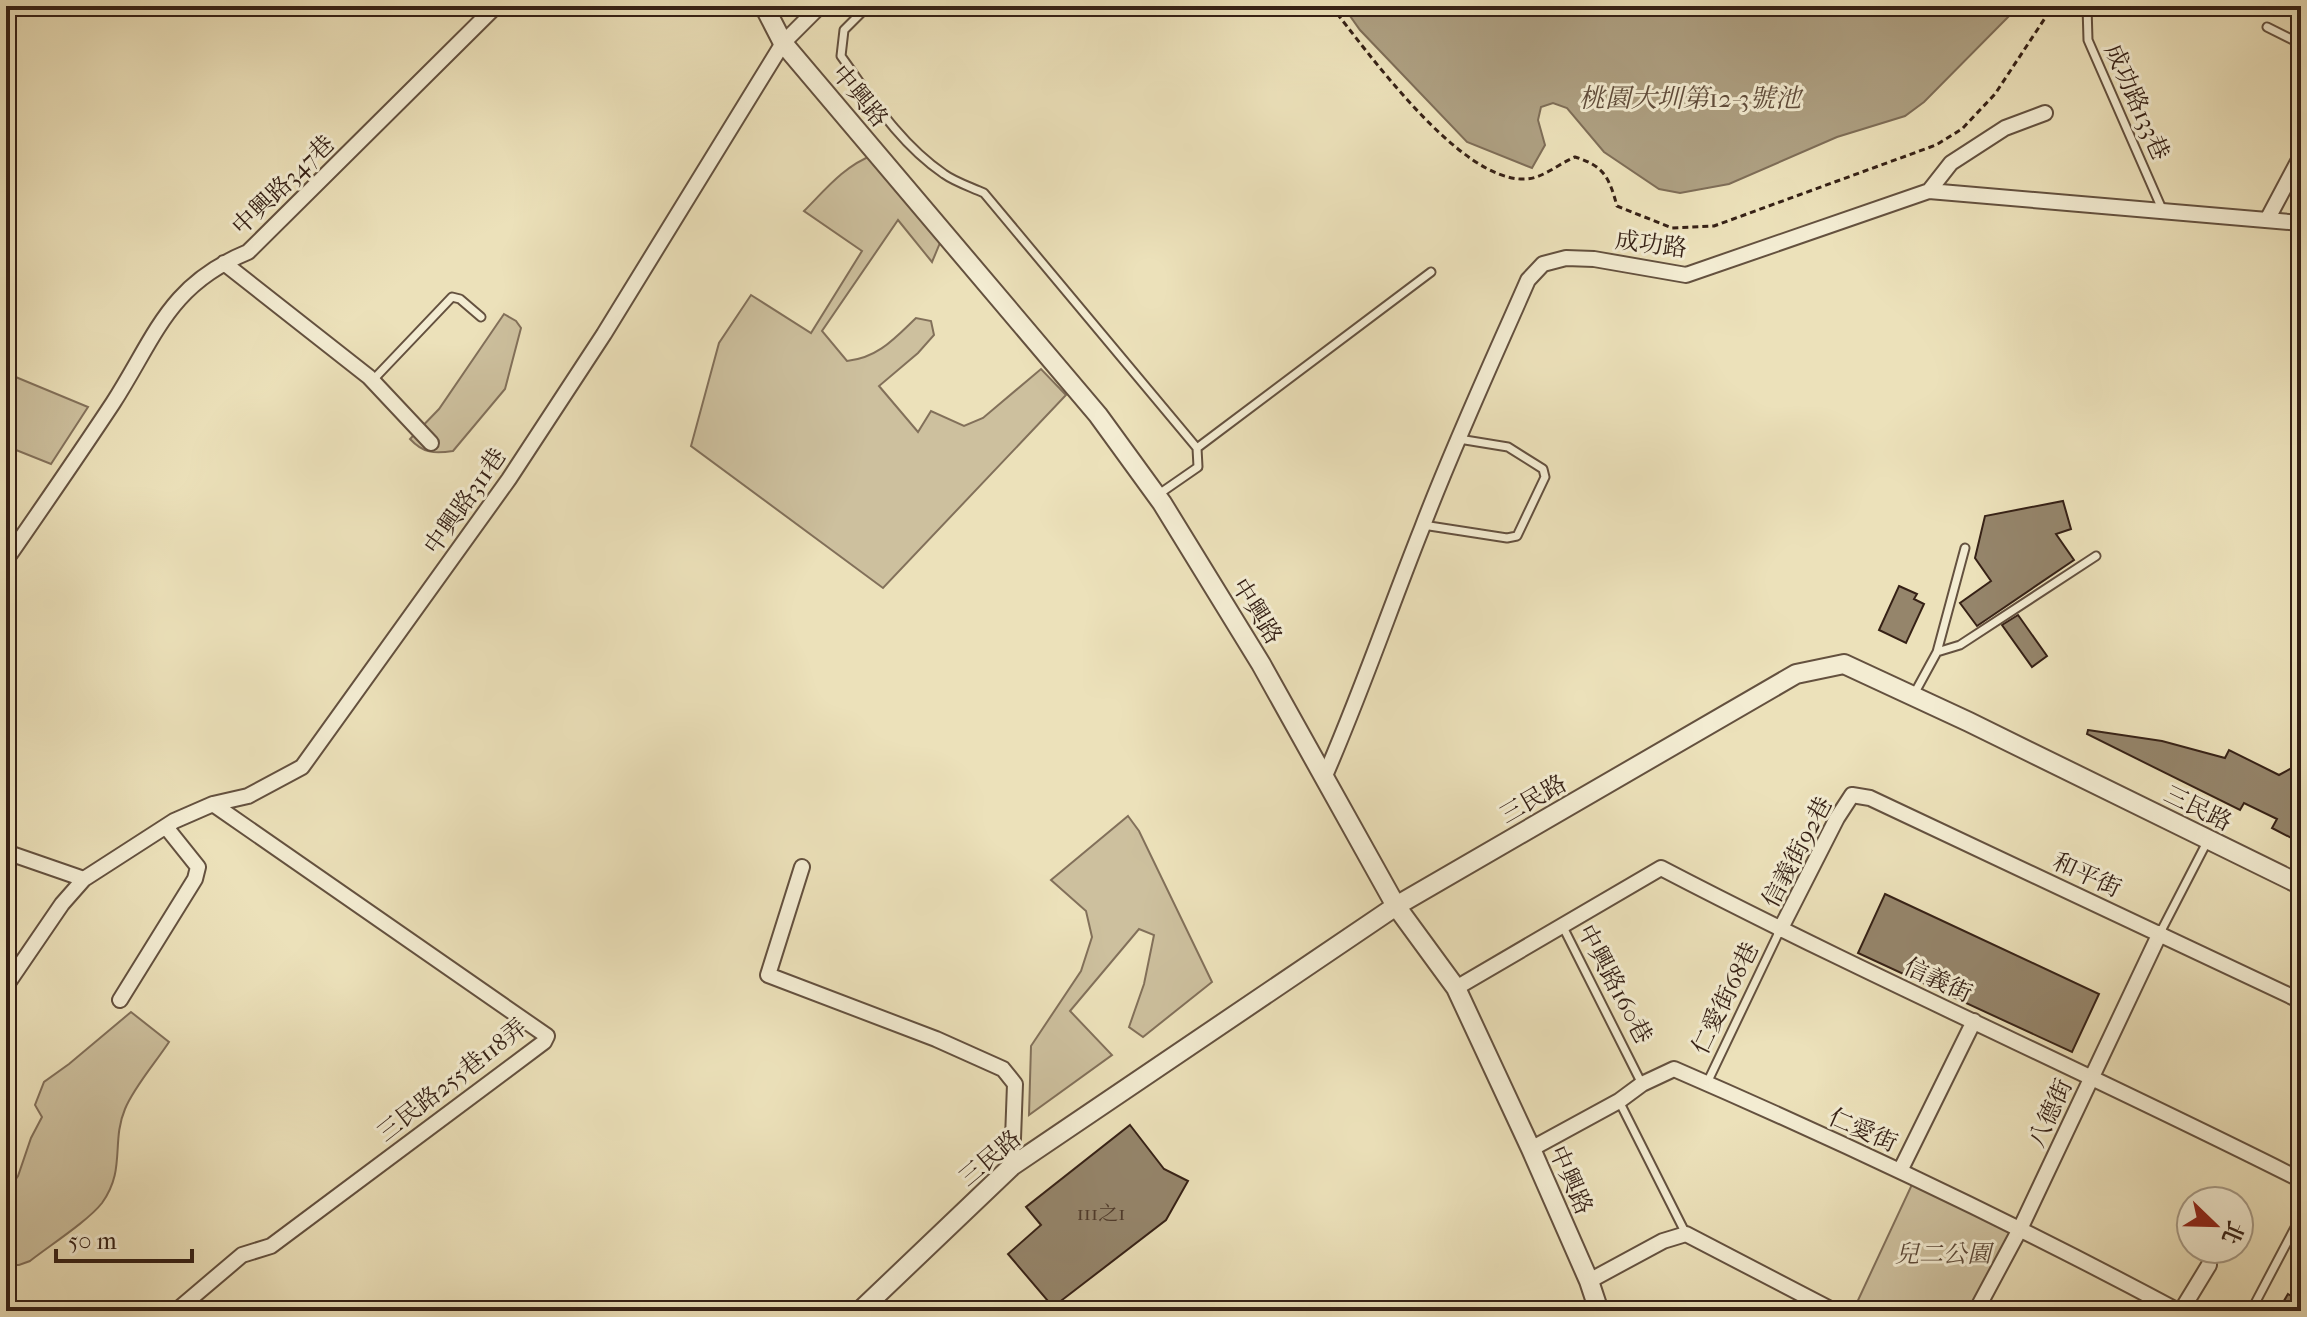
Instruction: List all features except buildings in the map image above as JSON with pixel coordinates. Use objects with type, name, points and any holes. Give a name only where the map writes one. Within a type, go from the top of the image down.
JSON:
[{"type":"street","name":"中興路347巷","points":[[6,560],[113,402],[156,327],[200,277],[248,252],[496,6]]},
{"type":"street","name":"中興路","points":[[764,6],[783,43],[1098,415],[1157,495],[1261,664],[1396,906],[1456,988],[1531,1149],[1599,1311]]},
{"type":"street","name":"中興路311巷","points":[[6,986],[62,904],[84,879],[174,821],[213,804],[248,796],[302,767],[509,479],[604,334],[783,43],[820,6]]},
{"type":"street","points":[[1929,191],[1951,163],[2005,128],[2045,113]]},
{"type":"street","points":[[2267,220],[2301,156]]},
{"type":"street","name":"成功路","points":[[1324,778],[1459,439],[1528,280],[1543,264],[1566,258],[1594,259],[1686,275],[1929,191],[2301,223]]},
{"type":"street","points":[[224,263],[372,381],[431,443]]},
{"type":"street","name":"三民路","points":[[860,1311],[1012,1166],[1396,906],[1796,674],[1844,664],[2301,885]]},
{"type":"street","name":"信義街92巷","points":[[1780,930],[1837,818],[1852,795]]},
{"type":"street","name":"和平街","points":[[1852,795],[1870,798],[2301,1001]]},
{"type":"street","name":"三民路255巷118弄","points":[[176,1311],[242,1255],[271,1246],[544,1042],[547,1036],[213,804]]},
{"type":"street","points":[[120,1000],[187,892],[198,867],[166,827]]},
{"type":"street","points":[[6,852],[84,879]]},
{"type":"street","points":[[802,867],[768,975],[936,1039],[1003,1069],[1015,1084],[1012,1166]]},
{"type":"street","name":"信義街","points":[[1562,925],[1661,868],[1780,930],[2091,1076],[2301,1180]]},
{"type":"street","name":"中興路160巷","points":[[1456,988],[1562,925]]},
{"type":"street","name":"八德街","points":[[1976,1311],[2020,1229],[2160,933]]},
{"type":"street","points":[[1900,1171],[1974,1021]]},
{"type":"street","name":"仁愛街","points":[[1531,1149],[1619,1101],[1642,1084],[1674,1069],[1900,1171],[2179,1311],[2209,1265]]},
{"type":"street","points":[[1589,1281],[1663,1241],[1686,1234],[1834,1311]]},
{"type":"street","points":[[2143,1311],[2152,1297]]},
{"type":"lane","points":[[868,6],[844,30],[841,56],[894,129],[910,148],[946,176],[984,193],[1197,448],[1198,467],[1157,495]]},
{"type":"lane","name":"成功路133巷","points":[[2087,6],[2088,40],[2163,211]]},
{"type":"lane","points":[[2267,27],[2301,44]]},
{"type":"lane","points":[[1197,448],[1431,272]]},
{"type":"lane","points":[[372,381],[452,297],[460,299],[481,317]]},
{"type":"lane","points":[[1423,525],[1507,538],[1517,536],[1545,477],[1543,469],[1508,447],[1459,439]]},
{"type":"lane","points":[[1913,696],[1937,652],[1965,548]]},
{"type":"lane","points":[[1937,652],[1960,645],[2096,556]]},
{"type":"lane","points":[[2160,933],[2208,840]]},
{"type":"lane","name":"中興路160巷","points":[[1562,925],[1642,1084]]},
{"type":"lane","name":"仁愛街68巷","points":[[1706,1083],[1780,930]]},
{"type":"lane","points":[[1619,1101],[1686,1234]]},
{"type":"lane","points":[[2251,1311],[2301,1216]]},
{"type":"path","points":[[1331,6],[1419,114],[1455,148],[1486,167],[1516,179],[1540,176],[1555,165],[1575,157],[1589,161],[1602,168],[1617,206],[1672,228],[1714,226],[1936,145],[1962,129],[1995,94],[2053,6]]},
{"type":"green space","points":[[873,155],[940,243],[932,262],[898,220],[822,331],[847,361],[877,351],[916,318],[931,321],[934,335],[879,386],[918,432],[931,411],[964,426],[983,418],[1041,369],[1066,395],[883,588],[691,446],[719,343],[751,295],[811,333],[862,251],[804,211],[844,172]]},
{"type":"green space","points":[[504,314],[521,328],[505,389],[453,451],[424,450],[410,439],[439,409]]},
{"type":"green space","points":[[6,373],[88,407],[51,464],[6,446]]},
{"type":"green space","points":[[1128,816],[1139,831],[1212,982],[1143,1037],[1129,1027],[1144,984],[1154,935],[1139,929],[1070,1011],[1112,1055],[1029,1115],[1031,1046],[1081,971],[1092,937],[1086,911],[1051,880]]},
{"type":"green space","points":[[131,1012],[169,1042],[139,1083],[125,1109],[114,1179],[109,1191],[88,1218],[30,1261],[6,1265],[6,1193],[18,1176],[42,1117],[35,1105],[44,1082]]},
{"type":"green space","name":"兒二公園","points":[[1915,1178],[2020,1229],[1976,1311],[1853,1311]]},
{"type":"water","name":"桃園大圳第12-3號池","points":[[1343,6],[2019,6],[1924,102],[1905,116],[1837,137],[1729,184],[1680,193],[1659,189],[1604,152],[1567,108],[1553,103],[1541,107],[1538,120],[1545,145],[1532,168],[1467,142],[1360,30]]}]
